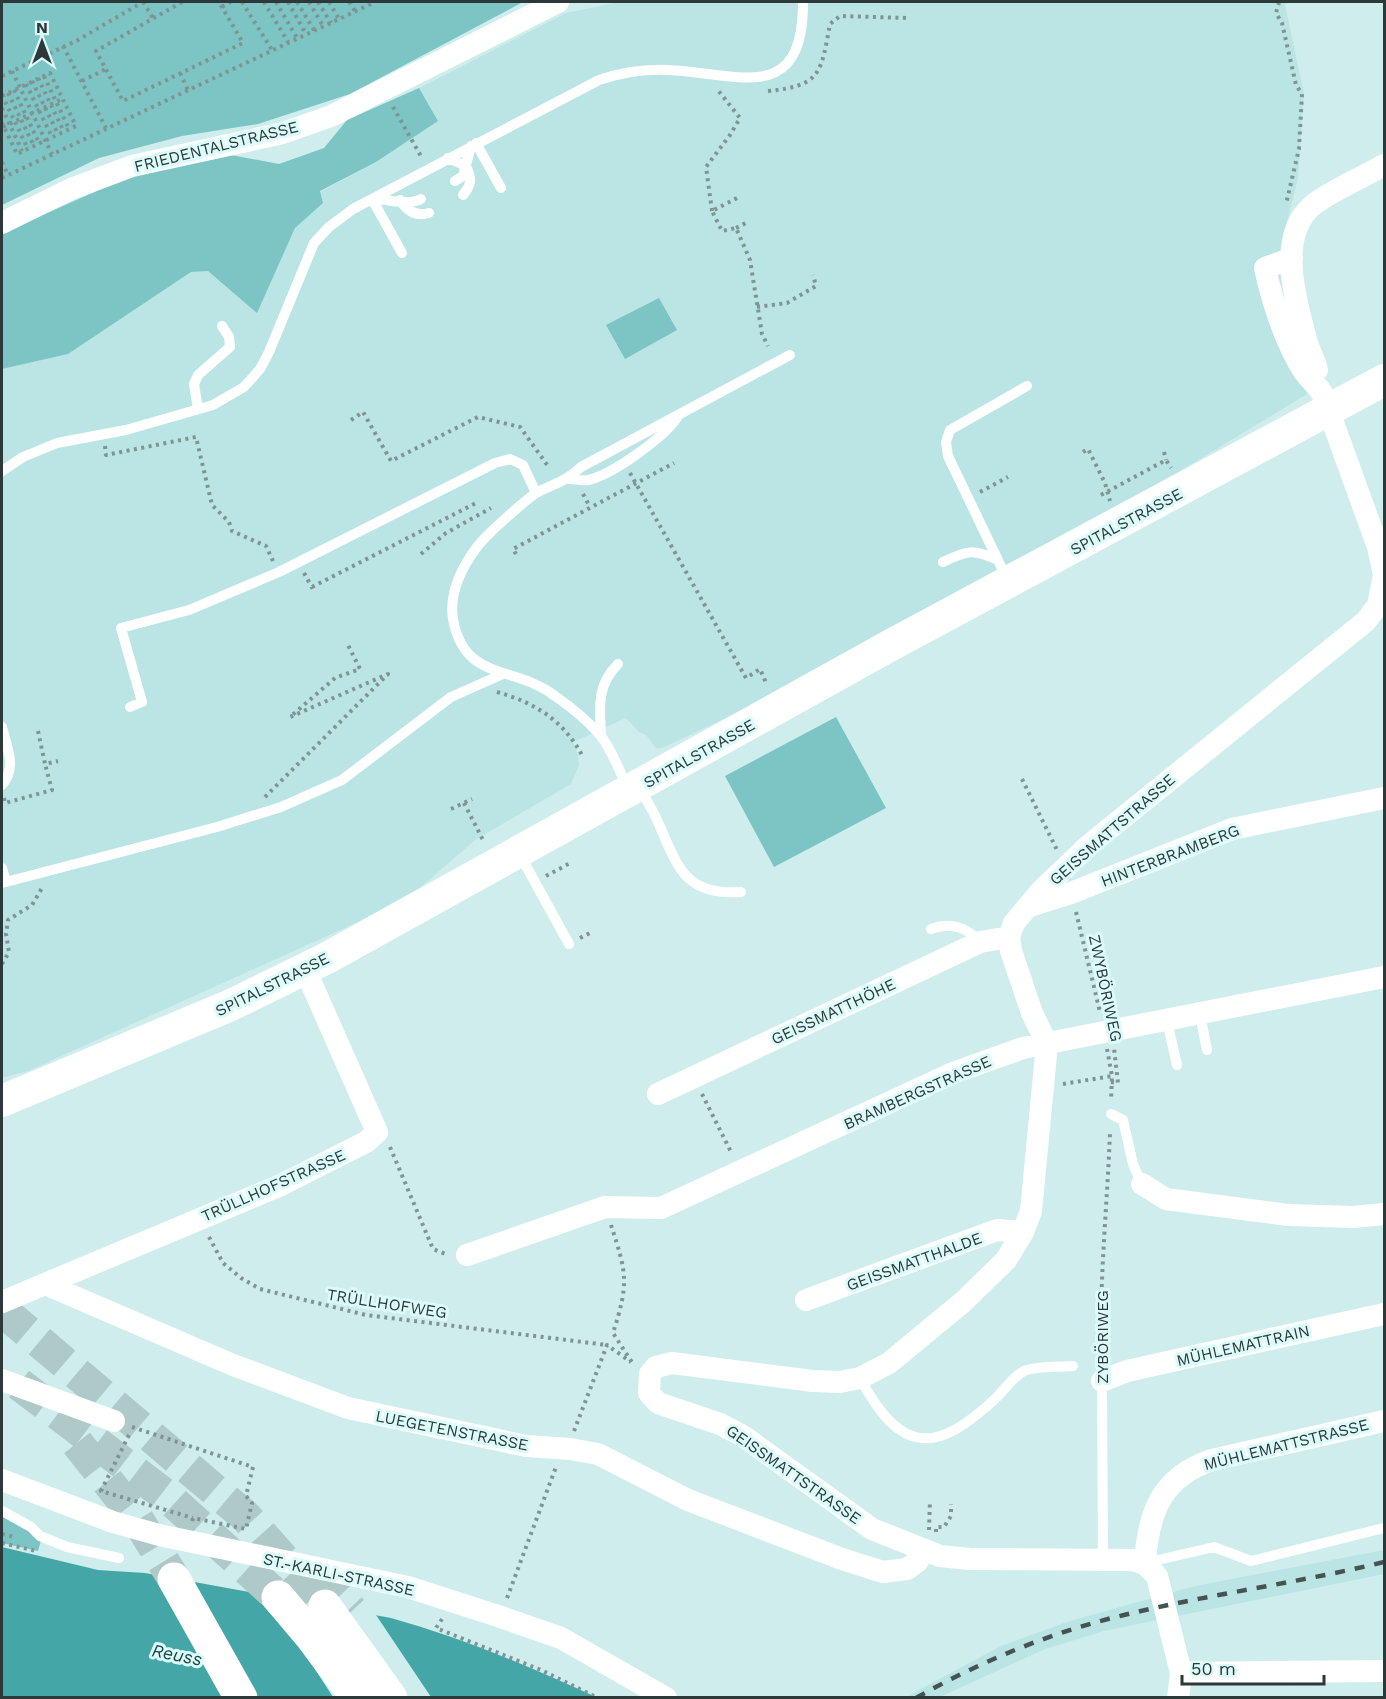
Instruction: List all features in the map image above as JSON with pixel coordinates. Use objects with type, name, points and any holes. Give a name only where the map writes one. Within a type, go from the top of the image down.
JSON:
[{"type":"highway","points":[[174,1578],[241,1698]]},
{"type":"highway","points":[[278,1597],[357,1698]]},
{"type":"highway","points":[[392,1698],[366,1659],[339,1608],[415,1698]]},
{"type":"main road","name":"SPITALSTRASSE","points":[[2,1101],[231,1005],[305,969],[632,787],[1003,572],[1322,397],[1384,380]]},
{"type":"street","name":"FRIEDENTALSTRASSE","points":[[2,223],[71,189],[132,166],[283,133],[331,116],[558,2]]},
{"type":"street","points":[[1293,247],[1299,221],[1312,206],[1384,165]]},
{"type":"street","name":"GEISSMATTSTRASSE","points":[[1151,1570],[1132,1560],[956,1558],[929,1544],[872,1528],[743,1436],[720,1424],[658,1403],[649,1393],[650,1374],[663,1364],[813,1381],[840,1382],[860,1378],[890,1363],[963,1302],[1006,1260],[1023,1232],[1031,1211],[1036,1172],[1047,1044],[1018,974],[1009,937],[1014,923],[1041,891],[1088,846],[1366,621],[1378,605],[1384,575],[1378,547],[1322,397],[1317,367],[1306,341],[1293,247]]},
{"type":"street","name":"HINTERBRAMBERG","points":[[1030,906],[1071,893],[1232,829],[1384,798]]},
{"type":"street","name":"GEISSMATTHÖHE","points":[[658,1094],[980,942],[1009,937]]},
{"type":"street","name":"TRÜLLHOFSTRASSE","points":[[2,1302],[281,1185],[366,1142],[377,1132],[305,969]]},
{"type":"street","name":"BRAMBERGSTRASSE","points":[[467,1254],[605,1207],[661,1208],[953,1073],[1023,1048],[1106,1036],[1167,1021],[1384,977]]},
{"type":"street","points":[[1142,1184],[1166,1198],[1288,1215],[1353,1217],[1384,1214]]},
{"type":"street","name":"GEISSMATTHALDE","points":[[806,1300],[997,1230],[1023,1232]]},
{"type":"street","name":"LUEGETENSTRASSE","points":[[45,1284],[233,1365],[348,1408],[526,1446],[570,1449],[598,1454],[688,1500],[883,1572],[907,1569],[918,1561],[929,1544]]},
{"type":"street","name":"MÜHLEMATTRAIN","points":[[1102,1381],[1127,1371],[1384,1314]]},
{"type":"street","points":[[2,1380],[124,1424]]},
{"type":"street","name":"MÜHLEMATTSTRASSE","points":[[1151,1570],[1149,1537],[1161,1495],[1185,1472],[1212,1460],[1384,1420]]},
{"type":"street","name":"ST.-KARLI-STRASSE","points":[[2,1480],[112,1522],[159,1535],[408,1587],[498,1616],[561,1638],[666,1698]]},
{"type":"street","points":[[1151,1570],[1171,1632],[1181,1673],[1178,1698]]},
{"type":"street","points":[[1181,1673],[1384,1671]]},
{"type":"lane","points":[[2,471],[23,457],[57,443],[103,434],[213,405],[244,387],[260,369],[314,243],[329,227],[401,183],[568,94],[599,80],[628,71],[671,70],[722,77],[750,79],[767,77],[779,71],[800,43],[803,2]]},
{"type":"lane","points":[[466,166],[471,184],[459,188],[466,166],[474,144]]},
{"type":"lane","points":[[474,144],[501,188]]},
{"type":"lane","points":[[447,158],[466,166]]},
{"type":"lane","points":[[372,199],[400,201],[425,206],[422,215],[409,211],[400,201],[398,194],[401,183]]},
{"type":"lane","points":[[372,199],[402,253]]},
{"type":"lane","points":[[198,409],[194,384],[198,375],[230,346],[229,337],[222,326]]},
{"type":"lane","points":[[741,892],[730,893],[701,886],[680,871],[601,736],[554,695],[503,674],[468,656],[456,638],[452,613],[454,588],[477,546],[536,493],[569,479],[581,467],[790,356]]},
{"type":"lane","points":[[1003,572],[948,456],[946,442],[950,430],[1027,386]]},
{"type":"lane","points":[[569,479],[589,480],[621,463],[654,443],[680,414]]},
{"type":"lane","points":[[130,707],[142,702],[122,628],[189,610],[279,572],[495,463],[510,459],[523,465],[536,493]]},
{"type":"lane","points":[[943,562],[974,551],[1003,572]]},
{"type":"lane","points":[[601,736],[599,703],[606,676],[618,663]]},
{"type":"lane","points":[[2,868],[4,883],[281,807],[342,780],[452,697],[503,674]]},
{"type":"lane","points":[[2,727],[11,764],[9,775],[2,787]]},
{"type":"lane","points":[[518,850],[569,944]]},
{"type":"lane","points":[[931,929],[942,925],[956,926],[972,932],[980,942]]},
{"type":"lane","points":[[1200,1015],[1207,1050]]},
{"type":"lane","points":[[1167,1021],[1177,1065]]},
{"type":"lane","points":[[1111,1114],[1123,1120],[1133,1164],[1142,1184]]},
{"type":"lane","points":[[860,1378],[876,1409],[904,1435],[920,1439],[942,1436],[970,1422],[1025,1370],[1073,1366]]},
{"type":"lane","name":"ZYBÖRIWEG","points":[[1102,1381],[1103,1559]]},
{"type":"lane","points":[[2,1511],[31,1527],[40,1536],[59,1544],[119,1557]]},
{"type":"lane","points":[[1151,1570],[1214,1547],[1251,1561],[1384,1528]]},
{"type":"path","points":[[2,76],[143,2],[153,18]]},
{"type":"path","points":[[182,2],[96,51],[123,101],[243,43],[219,2]]},
{"type":"path","points":[[222,7],[231,2]]},
{"type":"path","points":[[242,2],[272,50]]},
{"type":"path","points":[[265,2],[288,43]]},
{"type":"path","points":[[276,2],[297,38]]},
{"type":"path","points":[[288,2],[306,34]]},
{"type":"path","points":[[297,2],[314,30]]},
{"type":"path","points":[[309,2],[323,26]]},
{"type":"path","points":[[318,2],[331,22]]},
{"type":"path","points":[[328,2],[339,19]]},
{"type":"path","points":[[350,2],[355,11]]},
{"type":"path","points":[[2,178],[375,2]]},
{"type":"path","points":[[1279,2],[1276,13],[1282,23],[1296,85],[1302,94],[1299,149],[1293,184],[1279,225],[1293,247]]},
{"type":"path","points":[[758,92],[805,85],[820,69],[830,24],[840,16],[908,18]]},
{"type":"path","points":[[63,46],[106,128]]},
{"type":"path","points":[[82,81],[106,69]]},
{"type":"path","points":[[12,71],[52,154]]},
{"type":"path","points":[[28,149],[14,122],[2,95],[50,72],[76,126],[39,143],[34,146],[28,149],[22,152],[17,154],[2,125],[9,124],[14,122],[21,119],[26,116],[33,114],[62,99]]},
{"type":"path","points":[[180,74],[188,90]]},
{"type":"path","points":[[44,76],[67,130]]},
{"type":"path","points":[[716,91],[722,77]]},
{"type":"path","points":[[38,78],[50,105],[67,130]]},
{"type":"path","points":[[32,81],[58,135]]},
{"type":"path","points":[[26,84],[52,137]]},
{"type":"path","points":[[14,90],[39,143]]},
{"type":"path","points":[[716,91],[727,91]]},
{"type":"path","points":[[716,91],[740,118],[706,167],[712,211],[722,231],[748,222]]},
{"type":"path","points":[[8,93],[34,146]]},
{"type":"path","points":[[2,108],[22,152]]},
{"type":"path","points":[[398,117],[420,155]]},
{"type":"path","points":[[2,162],[8,175]]},
{"type":"path","points":[[712,211],[737,198]]},
{"type":"path","points":[[736,228],[750,260],[757,307],[768,346]]},
{"type":"path","points":[[757,307],[787,303],[816,286],[813,275]]},
{"type":"path","points":[[351,420],[363,412],[391,461],[477,417],[520,427],[548,466]]},
{"type":"path","points":[[103,434],[106,455],[196,437],[212,505],[229,522],[232,531],[266,546],[279,572]]},
{"type":"path","points":[[1083,452],[1088,449],[1106,483],[1104,494],[1111,503]]},
{"type":"path","points":[[1164,452],[1172,469]]},
{"type":"path","points":[[1104,494],[1166,460]]},
{"type":"path","points":[[621,463],[637,482],[746,678],[760,669],[766,680],[768,695]]},
{"type":"path","points":[[516,554],[513,549],[674,463]]},
{"type":"path","points":[[968,499],[1008,477]]},
{"type":"path","points":[[581,491],[590,507]]},
{"type":"path","points":[[312,587],[477,502]]},
{"type":"path","points":[[421,554],[446,533],[491,508]]},
{"type":"path","points":[[255,815],[261,801],[388,674],[290,717],[335,678],[360,669],[347,643]]},
{"type":"path","points":[[2,787],[5,803],[52,790],[38,731]]},
{"type":"path","points":[[45,764],[58,761]]},
{"type":"path","points":[[1022,779],[1060,856]]},
{"type":"path","points":[[452,809],[472,799]]},
{"type":"path","points":[[464,803],[483,840]]},
{"type":"path","points":[[535,882],[572,862]]},
{"type":"path","points":[[2,963],[9,952],[6,934],[8,920],[32,905],[44,883]]},
{"type":"path","name":"ZWYBÖRIWEG","points":[[1071,893],[1106,1036],[1112,1076],[1111,1114]]},
{"type":"path","points":[[1106,1036],[1118,1083],[1111,1082]]},
{"type":"path","points":[[1064,1084],[1112,1076]]},
{"type":"path","points":[[694,1077],[741,1172]]},
{"type":"path","name":"ZYBÖRIWEG","points":[[1102,1381],[1100,1304],[1106,1238],[1111,1114]]},
{"type":"path","points":[[388,1142],[433,1250],[448,1255],[467,1254]]},
{"type":"path","points":[[605,1207],[624,1266],[625,1295],[614,1333],[633,1364]]},
{"type":"path","name":"TRÜLLHOFWEG","points":[[200,1218],[223,1263],[241,1278],[260,1289],[366,1315],[607,1345],[638,1369]]},
{"type":"path","points":[[571,1439],[607,1345]]},
{"type":"path","points":[[193,1518],[101,1491],[124,1424],[253,1467],[246,1496],[252,1503],[246,1528]]},
{"type":"path","points":[[508,1594],[558,1462]]},
{"type":"path","points":[[929,1544],[930,1500]]},
{"type":"path","points":[[929,1544],[936,1527],[944,1527],[951,1516],[951,1504]]},
{"type":"path","points":[[436,1628],[541,1670],[598,1698]]},
{"type":"shaded area","points":[[2,2],[523,2],[350,94],[258,124],[182,136],[99,158],[2,205]]},
{"type":"shaded area","points":[[619,2],[1287,2],[1285,5],[1304,94],[1298,178],[1279,253],[1283,328],[1307,394],[938,618],[662,748],[656,748],[646,735],[639,732],[626,718],[573,742],[579,765],[571,784],[475,840],[421,887],[358,922],[28,1071],[2,1078],[2,369],[68,354],[191,272],[208,271],[257,312],[295,228],[323,203],[320,192],[376,162],[438,121],[419,88],[566,13]]},
{"type":"shaded area","points":[[419,88],[438,121],[376,162],[320,191],[323,203],[295,228],[257,313],[208,271],[191,272],[68,354],[2,369],[2,233],[126,178],[231,155],[279,164],[324,148],[347,120]]},
{"type":"shaded area","points":[[659,298],[677,330],[625,359],[606,325]]},
{"type":"shaded area","points":[[836,717],[886,808],[774,867],[725,776]]},
{"type":"shaded area","points":[[2,1516],[42,1537],[38,1551],[2,1543]]},
{"type":"shaded area","points":[[1384,1550],[1384,1574],[1104,1631],[1045,1649],[940,1697],[904,1698],[1001,1646],[1067,1622],[1195,1586]]},
{"type":"water","name":"Reuss","points":[[2,1547],[98,1570],[145,1573],[391,1618],[495,1653],[596,1697],[2,1698]]},
{"type":"pier","points":[[248,1589],[374,1612],[431,1697],[333,1697],[300,1646]]},
{"type":"tunnel","points":[[2,1310],[245,1516],[325,1606]]},
{"type":"tunnel","points":[[19,1384],[169,1498],[278,1597]]},
{"type":"tunnel","points":[[77,1443],[136,1517],[174,1579]]},
{"type":"tunnel","points":[[316,1573],[352,1611]]},
{"type":"railway","points":[[916,1698],[1017,1649],[1097,1622],[1384,1562]]}]
